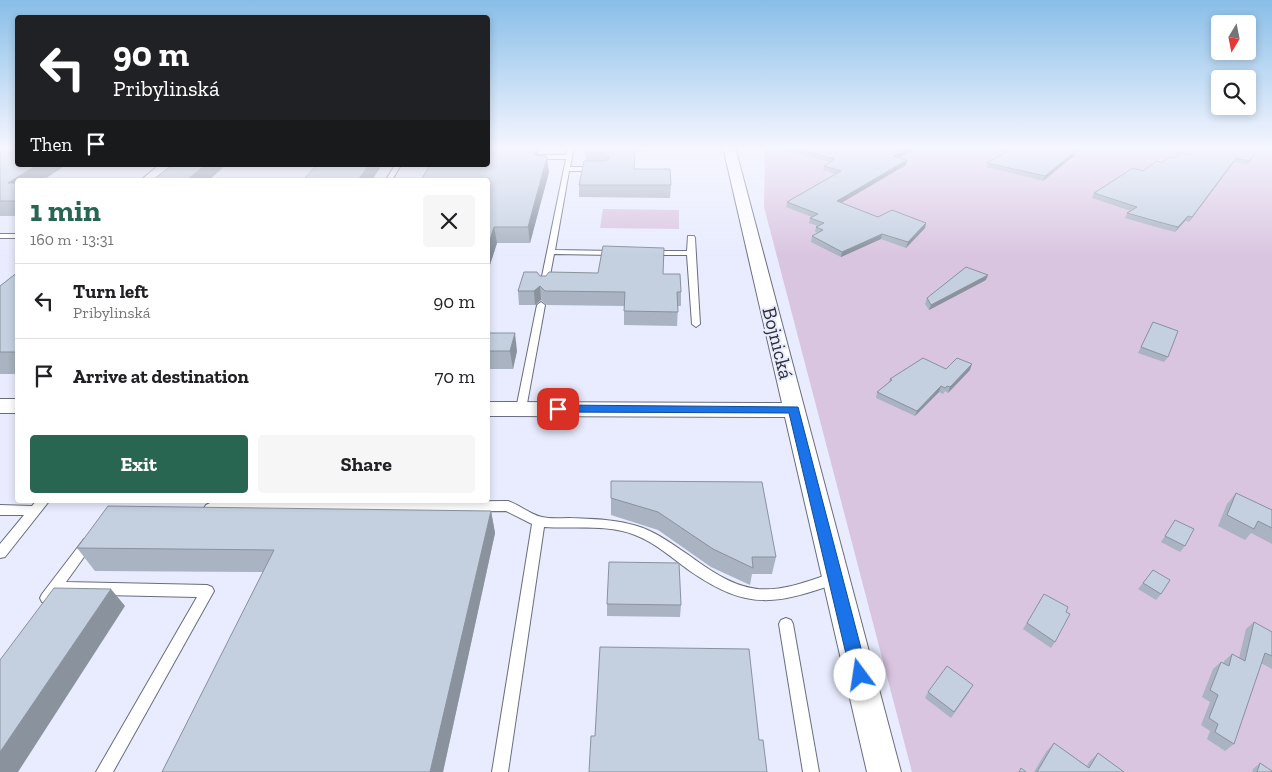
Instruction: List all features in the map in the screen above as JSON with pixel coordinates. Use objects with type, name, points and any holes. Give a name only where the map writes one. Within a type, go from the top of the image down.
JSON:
[{"type":"street","name":"Bojnická","points":[[738,183],[884,772]]},
{"type":"street","points":[[0,406],[15,406]]},
{"type":"street","points":[[490,409],[794,410]]},
{"type":"lane","points":[[544,286],[564,183]]},
{"type":"lane","points":[[0,236],[15,236]]},
{"type":"lane","points":[[691,238],[696,324]]},
{"type":"lane","points":[[551,252],[626,253]]},
{"type":"lane","points":[[644,253],[691,253]]},
{"type":"lane","points":[[521,409],[540,305]]},
{"type":"lane","points":[[0,553],[42,503]]},
{"type":"lane","points":[[192,508],[508,506],[539,522],[620,527],[636,530],[669,548],[714,581],[732,590],[746,594],[761,596],[780,595],[800,591],[836,578]]},
{"type":"lane","points":[[0,510],[36,511]]},
{"type":"lane","points":[[500,772],[539,522]]},
{"type":"lane","points":[[38,610],[95,532]]},
{"type":"lane","points":[[54,588],[207,592],[104,772]]},
{"type":"lane","points":[[786,624],[811,772]]},
{"type":"shaded area","points":[[764,183],[1272,183],[1272,772],[912,772],[764,207]]},
{"type":"shaded area","points":[[603,209],[679,210],[679,229],[600,228]]},
{"type":"building","points":[[0,183],[15,183],[15,201],[0,201]]},
{"type":"building","points":[[490,183],[540,183],[528,227],[494,227],[490,240]]},
{"type":"building","points":[[579,183],[671,183],[671,185],[579,185]]},
{"type":"building","points":[[820,183],[868,183],[837,201],[878,217],[892,210],[926,223],[908,242],[882,234],[842,252],[812,236],[823,230],[816,227],[824,223],[810,218],[818,214],[787,202]]},
{"type":"building","points":[[1110,183],[1217,183],[1192,217],[1188,216],[1178,227],[1127,213],[1137,207],[1094,193]]},
{"type":"building","points":[[603,246],[664,248],[663,274],[680,274],[681,292],[677,292],[678,312],[624,311],[625,292],[545,291],[540,286],[534,291],[518,291],[524,272],[537,272],[540,276],[546,276],[549,272],[598,273]]},
{"type":"building","points":[[966,267],[988,275],[931,305],[927,298]]},
{"type":"building","points":[[15,274],[15,352],[0,352],[0,286]]},
{"type":"building","points":[[1153,322],[1178,331],[1168,357],[1141,347]]},
{"type":"building","points":[[490,333],[515,333],[510,351],[490,351]]},
{"type":"building","points":[[923,358],[946,369],[957,358],[972,364],[950,387],[947,386],[945,388],[941,386],[917,411],[877,392],[892,380],[890,379]]},
{"type":"building","points":[[611,481],[762,482],[776,557],[752,557],[753,568],[713,549],[658,512],[611,498]]},
{"type":"building","points":[[1236,493],[1272,510],[1272,528],[1258,521],[1254,529],[1227,515]]},
{"type":"building","points":[[108,506],[491,511],[430,772],[162,772],[274,550],[77,548]]},
{"type":"building","points":[[1175,520],[1194,529],[1185,546],[1165,536]]},
{"type":"building","points":[[609,562],[679,563],[681,605],[607,604]]},
{"type":"building","points":[[1153,570],[1170,580],[1161,594],[1143,583]]},
{"type":"building","points":[[54,588],[111,589],[0,752],[0,660]]},
{"type":"building","points":[[1044,594],[1068,607],[1066,612],[1070,614],[1055,642],[1027,623]]},
{"type":"building","points":[[1254,622],[1272,632],[1272,656],[1265,653],[1234,744],[1215,732],[1218,724],[1209,718],[1218,695],[1210,690],[1221,662],[1229,666],[1232,654],[1245,661]]},
{"type":"building","points":[[600,647],[749,649],[759,740],[763,740],[767,772],[589,772],[591,736],[595,736]]},
{"type":"building","points":[[947,666],[973,685],[954,712],[928,692]]},
{"type":"building","points":[[1054,743],[1089,768],[1098,753],[1124,772],[1037,772]]},
{"type":"building","points":[[1260,763],[1272,771],[1272,772],[1257,772]]},
{"type":"route","points":[[558,409],[794,410],[860,675]]}]
